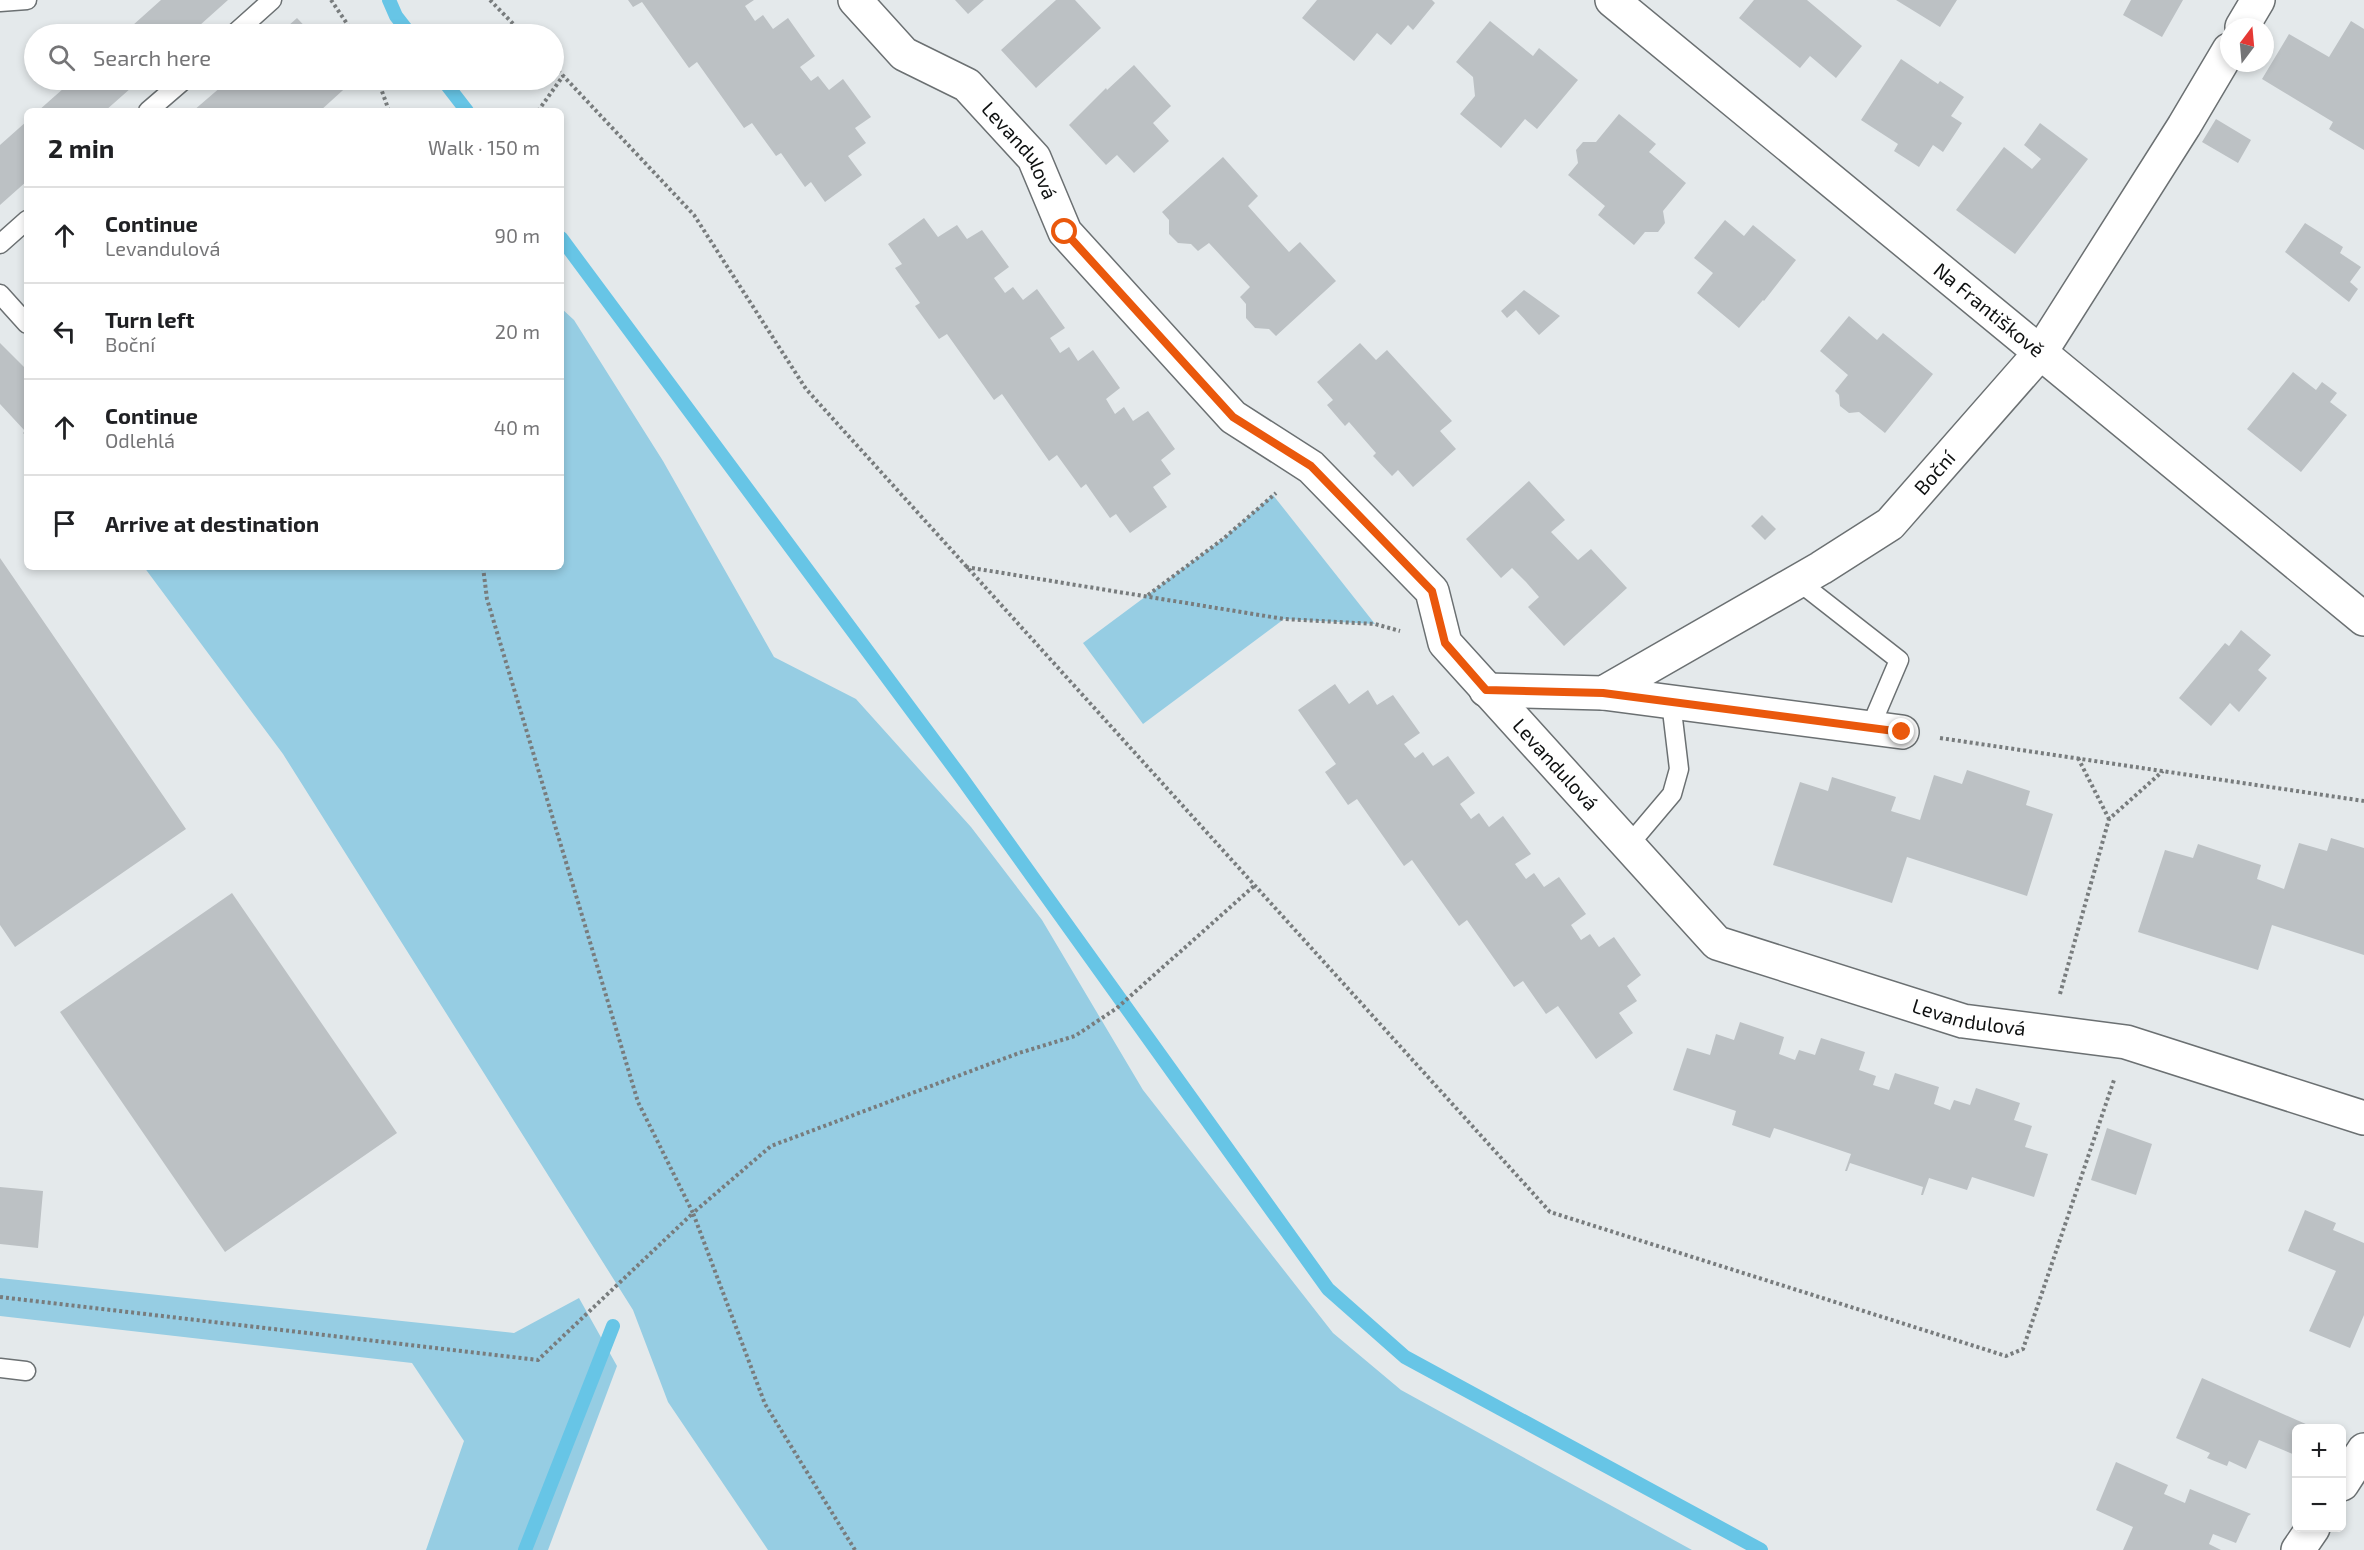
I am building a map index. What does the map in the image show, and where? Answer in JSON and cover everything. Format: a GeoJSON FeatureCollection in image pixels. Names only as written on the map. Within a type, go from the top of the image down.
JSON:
{"type":"FeatureCollection","features":[{"type":"Feature","properties":{"kind":"street","name":"Levandulová"},"geometry":{"type":"LineString","coordinates":[[855,0],[904,54],[967,85],[1034,158],[1065,232],[1233,417],[1311,466],[1432,591],[1445,643],[1717,942],[1963,1021],[2126,1042],[2364,1118]]}},
{"type":"Feature","properties":{"kind":"street","name":"Na Františkově"},"geometry":{"type":"LineString","coordinates":[[1612,0],[2364,620]]}},
{"type":"Feature","properties":{"kind":"street"},"geometry":{"type":"LineString","coordinates":[[2247,18],[2258,0]]}},
{"type":"Feature","properties":{"kind":"street","name":"Boční"},"geometry":{"type":"LineString","coordinates":[[1603,693],[1798,581],[1890,524],[2040,353],[2220,65]]}},
{"type":"Feature","properties":{"kind":"street"},"geometry":{"type":"LineString","coordinates":[[1486,690],[1603,693],[1902,732]]}},
{"type":"Feature","properties":{"kind":"street"},"geometry":{"type":"LineString","coordinates":[[2346,1479],[2364,1450]]}},
{"type":"Feature","properties":{"kind":"street"},"geometry":{"type":"LineString","coordinates":[[2298,1550],[2310,1532]]}},
{"type":"Feature","properties":{"kind":"lane"},"geometry":{"type":"LineString","coordinates":[[0,2],[27,0]]}},
{"type":"Feature","properties":{"kind":"lane"},"geometry":{"type":"LineString","coordinates":[[245,24],[272,0]]}},
{"type":"Feature","properties":{"kind":"lane"},"geometry":{"type":"LineString","coordinates":[[151,108],[172,90]]}},
{"type":"Feature","properties":{"kind":"lane"},"geometry":{"type":"LineString","coordinates":[[0,244],[24,223]]}},
{"type":"Feature","properties":{"kind":"lane"},"geometry":{"type":"LineString","coordinates":[[0,294],[24,321]]}},
{"type":"Feature","properties":{"kind":"lane"},"geometry":{"type":"LineString","coordinates":[[1798,581],[1899,660],[1870,728]]}},
{"type":"Feature","properties":{"kind":"lane"},"geometry":{"type":"LineString","coordinates":[[1628,846],[1672,794],[1679,769],[1671,702]]}},
{"type":"Feature","properties":{"kind":"lane"},"geometry":{"type":"LineString","coordinates":[[0,1368],[26,1371]]}},
{"type":"Feature","properties":{"kind":"path"},"geometry":{"type":"LineString","coordinates":[[331,0],[347,24]]}},
{"type":"Feature","properties":{"kind":"path"},"geometry":{"type":"LineString","coordinates":[[490,0],[513,24]]}},
{"type":"Feature","properties":{"kind":"path"},"geometry":{"type":"LineString","coordinates":[[564,77],[694,215],[806,388],[965,567],[1551,1212],[2006,1356],[2023,1349],[2126,1042]]}},
{"type":"Feature","properties":{"kind":"path"},"geometry":{"type":"LineString","coordinates":[[382,90],[388,108]]}},
{"type":"Feature","properties":{"kind":"path"},"geometry":{"type":"LineString","coordinates":[[540,108],[553,90]]}},
{"type":"Feature","properties":{"kind":"path"},"geometry":{"type":"LineString","coordinates":[[1148,596],[1223,539],[1273,495],[1311,466]]}},
{"type":"Feature","properties":{"kind":"path"},"geometry":{"type":"LineString","coordinates":[[965,567],[1284,619],[1375,624],[1445,643]]}},
{"type":"Feature","properties":{"kind":"path"},"geometry":{"type":"LineString","coordinates":[[484,570],[491,610],[638,1102],[693,1213],[765,1404],[855,1550]]}},
{"type":"Feature","properties":{"kind":"path"},"geometry":{"type":"LineString","coordinates":[[1902,732],[2364,801]]}},
{"type":"Feature","properties":{"kind":"path"},"geometry":{"type":"LineString","coordinates":[[2078,758],[2109,819]]}},
{"type":"Feature","properties":{"kind":"path"},"geometry":{"type":"LineString","coordinates":[[2050,1032],[2109,819],[2164,771]]}},
{"type":"Feature","properties":{"kind":"path"},"geometry":{"type":"LineString","coordinates":[[0,1297],[538,1360],[693,1213],[771,1146],[1019,1053],[1075,1035],[1117,1008],[1254,886]]}},
{"type":"Feature","properties":{"kind":"shaded area"},"geometry":{"type":"Polygon","coordinates":[[[564,311],[574,320],[663,461],[774,657],[856,699],[971,827],[1042,920],[1143,1090],[1333,1333],[1401,1390],[1692,1550],[768,1550],[668,1402],[633,1310],[283,754],[146,570],[564,570],[564,311]]]}},
{"type":"Feature","properties":{"kind":"shaded area"},"geometry":{"type":"Polygon","coordinates":[[[1273,495],[1375,624],[1284,619],[1143,724],[1083,643],[1223,539],[1273,495]]]}},
{"type":"Feature","properties":{"kind":"shaded area"},"geometry":{"type":"Polygon","coordinates":[[[0,1278],[514,1333],[579,1298],[617,1366],[548,1550],[426,1550],[464,1441],[412,1363],[0,1316],[0,1278]]]}},
{"type":"Feature","properties":{"kind":"building"},"geometry":{"type":"Polygon","coordinates":[[[161,0],[228,0],[201,24],[134,24],[161,0]]]}},
{"type":"Feature","properties":{"kind":"building"},"geometry":{"type":"Polygon","coordinates":[[[628,0],[754,0],[745,6],[755,21],[763,15],[773,29],[788,18],[815,56],[800,67],[811,81],[818,76],[829,90],[843,79],[871,117],[855,128],[866,143],[848,156],[862,175],[825,202],[811,182],[805,187],[781,153],[776,156],[752,123],[744,128],[697,62],[689,68],[642,2],[633,7],[628,0]]]}},
{"type":"Feature","properties":{"kind":"building"},"geometry":{"type":"Polygon","coordinates":[[[955,0],[984,0],[968,14],[955,0]]]}},
{"type":"Feature","properties":{"kind":"building"},"geometry":{"type":"Polygon","coordinates":[[[1056,0],[1075,0],[1101,28],[1036,88],[1001,50],[1056,0]]]}},
{"type":"Feature","properties":{"kind":"building"},"geometry":{"type":"Polygon","coordinates":[[[1317,0],[1432,0],[1435,3],[1413,30],[1408,25],[1391,45],[1377,33],[1354,61],[1302,18],[1317,0]]]}},
{"type":"Feature","properties":{"kind":"building"},"geometry":{"type":"Polygon","coordinates":[[[1754,0],[1807,0],[1862,46],[1836,78],[1810,56],[1800,68],[1739,18],[1754,0]]]}},
{"type":"Feature","properties":{"kind":"building"},"geometry":{"type":"Polygon","coordinates":[[[1896,0],[1957,0],[1940,27],[1896,0]]]}},
{"type":"Feature","properties":{"kind":"building"},"geometry":{"type":"Polygon","coordinates":[[[2131,0],[2183,0],[2162,37],[2123,15],[2131,0]]]}},
{"type":"Feature","properties":{"kind":"building"},"geometry":{"type":"Polygon","coordinates":[[[297,18],[303,24],[290,24],[297,18]]]}},
{"type":"Feature","properties":{"kind":"building"},"geometry":{"type":"Polygon","coordinates":[[[1490,21],[1533,56],[1539,48],[1578,80],[1537,129],[1525,119],[1501,148],[1460,114],[1475,96],[1473,77],[1456,62],[1490,21]]]}},
{"type":"Feature","properties":{"kind":"building"},"geometry":{"type":"Polygon","coordinates":[[[2351,21],[2364,29],[2364,150],[2329,129],[2333,122],[2262,79],[2266,72],[2274,72],[2274,59],[2289,34],[2329,57],[2351,21]]]}},
{"type":"Feature","properties":{"kind":"building"},"geometry":{"type":"Polygon","coordinates":[[[1901,59],[1938,84],[1940,81],[1964,97],[1951,116],[1962,123],[1943,152],[1933,145],[1919,167],[1894,151],[1898,144],[1861,120],[1901,59]]]}},
{"type":"Feature","properties":{"kind":"building"},"geometry":{"type":"Polygon","coordinates":[[[1134,65],[1171,106],[1153,123],[1169,141],[1134,173],[1117,155],[1106,165],[1069,125],[1106,88],[1107,90],[1134,65]]]}},
{"type":"Feature","properties":{"kind":"building"},"geometry":{"type":"Polygon","coordinates":[[[62,90],[129,90],[108,108],[41,108],[62,90]]]}},
{"type":"Feature","properties":{"kind":"building"},"geometry":{"type":"Polygon","coordinates":[[[217,90],[343,90],[323,108],[196,108],[217,90]]]}},
{"type":"Feature","properties":{"kind":"building"},"geometry":{"type":"Polygon","coordinates":[[[1619,114],[1656,144],[1649,152],[1686,183],[1663,211],[1665,223],[1658,232],[1645,232],[1634,245],[1598,215],[1605,206],[1568,175],[1578,163],[1576,150],[1583,142],[1596,142],[1619,114]]]}},
{"type":"Feature","properties":{"kind":"building"},"geometry":{"type":"Polygon","coordinates":[[[2216,119],[2251,140],[2238,163],[2202,142],[2216,119]]]}},
{"type":"Feature","properties":{"kind":"building"},"geometry":{"type":"Polygon","coordinates":[[[2040,123],[2088,159],[2015,254],[1956,210],[2004,147],[2032,169],[2041,159],[2024,145],[2040,123]]]}},
{"type":"Feature","properties":{"kind":"building"},"geometry":{"type":"Polygon","coordinates":[[[24,124],[24,184],[0,205],[0,145],[24,124]]]}},
{"type":"Feature","properties":{"kind":"building"},"geometry":{"type":"Polygon","coordinates":[[[1223,157],[1258,196],[1248,206],[1289,252],[1300,242],[1336,281],[1276,336],[1269,329],[1255,328],[1246,318],[1246,304],[1240,297],[1250,287],[1209,243],[1198,251],[1191,244],[1178,243],[1169,234],[1169,220],[1162,212],[1223,157]]]}},
{"type":"Feature","properties":{"kind":"building"},"geometry":{"type":"Polygon","coordinates":[[[924,218],[938,237],[957,225],[967,239],[982,230],[1009,267],[994,278],[1005,293],[1013,287],[1023,300],[1037,289],[1065,328],[1050,338],[1060,353],[1069,347],[1078,361],[1093,350],[1120,388],[1106,399],[1115,414],[1124,407],[1133,421],[1148,411],[1175,449],[1161,460],[1171,474],[1153,487],[1167,507],[1130,533],[1116,514],[1110,518],[1086,484],[1081,488],[1057,455],[1049,461],[1002,394],[994,400],[947,334],[939,339],[915,306],[920,303],[895,268],[902,264],[888,244],[924,218]]]}},
{"type":"Feature","properties":{"kind":"building"},"geometry":{"type":"Polygon","coordinates":[[[1725,220],[1744,236],[1753,225],[1796,260],[1764,301],[1739,328],[1697,293],[1713,273],[1694,258],[1725,220]]]}},
{"type":"Feature","properties":{"kind":"building"},"geometry":{"type":"Polygon","coordinates":[[[2305,223],[2343,247],[2340,253],[2361,267],[2350,282],[2358,289],[2349,302],[2285,252],[2305,223]]]}},
{"type":"Feature","properties":{"kind":"building"},"geometry":{"type":"Polygon","coordinates":[[[1524,290],[1560,316],[1539,335],[1516,310],[1507,318],[1501,311],[1524,290]]]}},
{"type":"Feature","properties":{"kind":"building"},"geometry":{"type":"Polygon","coordinates":[[[1849,316],[1877,340],[1883,333],[1933,374],[1885,433],[1859,412],[1849,413],[1840,406],[1839,395],[1835,391],[1848,375],[1820,351],[1849,316]]]}},
{"type":"Feature","properties":{"kind":"building"},"geometry":{"type":"Polygon","coordinates":[[[0,343],[24,367],[24,430],[0,404],[0,343]]]}},
{"type":"Feature","properties":{"kind":"building"},"geometry":{"type":"Polygon","coordinates":[[[1360,343],[1376,360],[1387,350],[1452,421],[1440,431],[1456,449],[1413,487],[1398,470],[1392,476],[1373,456],[1376,453],[1349,422],[1345,426],[1327,405],[1333,400],[1317,382],[1360,343]]]}},
{"type":"Feature","properties":{"kind":"building"},"geometry":{"type":"Polygon","coordinates":[[[2293,372],[2316,390],[2322,382],[2337,393],[2330,402],[2347,415],[2301,472],[2247,429],[2293,372]]]}},
{"type":"Feature","properties":{"kind":"building"},"geometry":{"type":"Polygon","coordinates":[[[1529,481],[1565,520],[1551,532],[1578,560],[1591,549],[1627,588],[1564,646],[1528,607],[1539,597],[1526,582],[1512,568],[1501,578],[1466,539],[1529,481]]]}},
{"type":"Feature","properties":{"kind":"building"},"geometry":{"type":"Polygon","coordinates":[[[1762,515],[1776,529],[1765,540],[1751,526],[1762,515]]]}},
{"type":"Feature","properties":{"kind":"building"},"geometry":{"type":"Polygon","coordinates":[[[0,558],[186,829],[15,947],[0,925],[0,558]]]}},
{"type":"Feature","properties":{"kind":"building"},"geometry":{"type":"Polygon","coordinates":[[[2241,630],[2271,655],[2258,670],[2267,678],[2239,712],[2230,703],[2211,726],[2179,698],[2225,643],[2229,646],[2241,630]]]}},
{"type":"Feature","properties":{"kind":"building"},"geometry":{"type":"Polygon","coordinates":[[[1335,684],[1349,704],[1368,690],[1377,705],[1393,695],[1420,733],[1404,744],[1415,758],[1423,752],[1433,766],[1448,756],[1475,793],[1460,804],[1471,819],[1479,813],[1489,827],[1503,816],[1531,854],[1515,864],[1526,879],[1534,873],[1544,887],[1559,877],[1586,914],[1571,925],[1581,940],[1590,934],[1599,947],[1614,937],[1641,975],[1627,986],[1637,1001],[1619,1013],[1633,1033],[1596,1059],[1558,1006],[1546,1014],[1523,981],[1514,987],[1467,920],[1459,926],[1412,860],[1404,866],[1357,799],[1348,805],[1325,772],[1336,764],[1298,710],[1335,684]]]}},
{"type":"Feature","properties":{"kind":"building"},"geometry":{"type":"Polygon","coordinates":[[[1967,770],[2030,791],[2026,805],[2053,814],[2027,896],[1907,857],[1892,903],[1773,865],[1800,782],[1828,791],[1832,777],[1896,797],[1891,811],[1920,820],[1934,775],[1962,784],[1967,770]]]}},
{"type":"Feature","properties":{"kind":"building"},"geometry":{"type":"Polygon","coordinates":[[[2331,838],[2364,848],[2364,955],[2272,925],[2258,970],[2138,932],[2165,850],[2193,858],[2198,844],[2261,865],[2257,879],[2284,889],[2299,843],[2327,851],[2331,838]]]}},
{"type":"Feature","properties":{"kind":"building"},"geometry":{"type":"Polygon","coordinates":[[[232,893],[397,1133],[225,1252],[60,1012],[232,893]]]}},
{"type":"Feature","properties":{"kind":"building"},"geometry":{"type":"Polygon","coordinates":[[[1740,1022],[1784,1037],[1779,1054],[1795,1060],[1799,1050],[1815,1055],[1821,1038],[1865,1052],[1859,1070],[1876,1076],[1873,1085],[1889,1090],[1895,1073],[1939,1087],[1934,1104],[1950,1110],[1954,1100],[1970,1105],[1976,1088],[2020,1103],[2014,1120],[2032,1126],[2025,1147],[2048,1154],[2034,1197],[1972,1177],[1967,1190],[1929,1178],[1923,1195],[1921,1195],[1923,1187],[1850,1163],[1845,1171],[1851,1154],[1774,1128],[1770,1138],[1732,1125],[1736,1111],[1673,1090],[1687,1048],[1710,1055],[1716,1034],[1734,1040],[1740,1022]]]}},
{"type":"Feature","properties":{"kind":"building"},"geometry":{"type":"Polygon","coordinates":[[[2107,1128],[2152,1144],[2136,1195],[2091,1180],[2107,1128]]]}},
{"type":"Feature","properties":{"kind":"building"},"geometry":{"type":"Polygon","coordinates":[[[0,1187],[43,1191],[38,1248],[0,1244],[0,1187]]]}},
{"type":"Feature","properties":{"kind":"building"},"geometry":{"type":"Polygon","coordinates":[[[2305,1210],[2336,1223],[2333,1230],[2364,1243],[2364,1315],[2350,1348],[2309,1331],[2336,1271],[2288,1251],[2305,1210]]]}},
{"type":"Feature","properties":{"kind":"building"},"geometry":{"type":"Polygon","coordinates":[[[2202,1378],[2306,1424],[2292,1424],[2292,1454],[2259,1440],[2246,1469],[2229,1461],[2227,1466],[2207,1458],[2210,1453],[2176,1438],[2202,1378]]]}},
{"type":"Feature","properties":{"kind":"building"},"geometry":{"type":"Polygon","coordinates":[[[2116,1462],[2168,1485],[2164,1494],[2185,1503],[2190,1489],[2251,1514],[2236,1543],[2213,1534],[2209,1544],[2221,1550],[2123,1550],[2133,1527],[2096,1510],[2116,1462]]]}},
{"type":"Feature","properties":{"kind":"waterway"},"geometry":{"type":"LineString","coordinates":[[389,0],[402,24]]}},
{"type":"Feature","properties":{"kind":"waterway"},"geometry":{"type":"LineString","coordinates":[[451,90],[465,108]]}},
{"type":"Feature","properties":{"kind":"waterway"},"geometry":{"type":"LineString","coordinates":[[564,242],[961,777],[1328,1289],[1405,1357],[1761,1550]]}},
{"type":"Feature","properties":{"kind":"waterway"},"geometry":{"type":"LineString","coordinates":[[525,1550],[613,1326]]}},
{"type":"Feature","properties":{"kind":"route"},"geometry":{"type":"LineString","coordinates":[[1065,232],[1233,417],[1311,466],[1432,591],[1445,643],[1486,690],[1603,693],[1902,732]]}}]}
